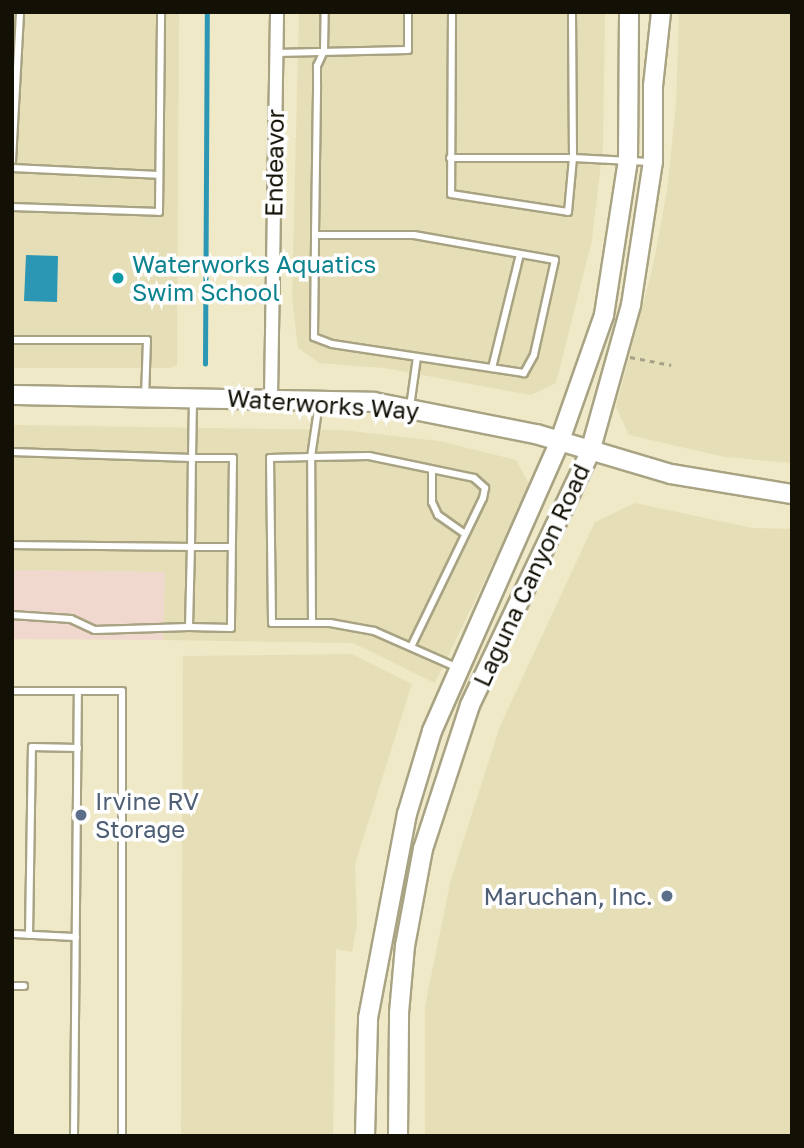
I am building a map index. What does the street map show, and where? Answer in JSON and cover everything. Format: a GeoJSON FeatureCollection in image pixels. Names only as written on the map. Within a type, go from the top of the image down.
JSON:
{"type":"FeatureCollection","features":[{"type":"Feature","properties":{"kind":"main road","name":"Laguna Canyon Road"},"geometry":{"type":"LineString","coordinates":[[365,1136],[368,1018],[379,940],[407,814],[432,731],[559,443],[604,315],[628,159],[629,12]]}},
{"type":"Feature","properties":{"kind":"main road","name":"Laguna Canyon Road"},"geometry":{"type":"LineString","coordinates":[[398,1136],[400,1000],[423,849],[470,705],[590,452],[631,305],[653,162],[653,86],[661,12]]}},
{"type":"Feature","properties":{"kind":"main road","name":"Waterworks Way"},"geometry":{"type":"LineString","coordinates":[[12,395],[271,397],[410,408],[559,443],[671,474],[792,495]]}},
{"type":"Feature","properties":{"kind":"street","name":"Endeavor"},"geometry":{"type":"LineString","coordinates":[[271,397],[277,12]]}},
{"type":"Feature","properties":{"kind":"lane"},"geometry":{"type":"LineString","coordinates":[[12,161],[20,12]]}},
{"type":"Feature","properties":{"kind":"lane"},"geometry":{"type":"LineString","coordinates":[[12,207],[159,212],[161,12]]}},
{"type":"Feature","properties":{"kind":"lane"},"geometry":{"type":"LineString","coordinates":[[315,235],[414,235],[555,260],[534,355],[524,373],[332,344],[314,337],[315,235],[317,65],[324,51],[325,12]]}},
{"type":"Feature","properties":{"kind":"lane"},"geometry":{"type":"LineString","coordinates":[[276,53],[408,50],[408,12]]}},
{"type":"Feature","properties":{"kind":"lane"},"geometry":{"type":"LineString","coordinates":[[452,12],[451,194],[568,212],[573,158],[572,12]]}},
{"type":"Feature","properties":{"kind":"lane"},"geometry":{"type":"LineString","coordinates":[[450,158],[628,159],[653,162]]}},
{"type":"Feature","properties":{"kind":"lane"},"geometry":{"type":"LineString","coordinates":[[12,168],[158,175]]}},
{"type":"Feature","properties":{"kind":"lane"},"geometry":{"type":"LineString","coordinates":[[492,368],[520,254]]}},
{"type":"Feature","properties":{"kind":"lane"},"geometry":{"type":"LineString","coordinates":[[12,341],[147,340],[145,396]]}},
{"type":"Feature","properties":{"kind":"lane"},"geometry":{"type":"LineString","coordinates":[[410,408],[417,357]]}},
{"type":"Feature","properties":{"kind":"lane"},"geometry":{"type":"LineString","coordinates":[[189,627],[194,397]]}},
{"type":"Feature","properties":{"kind":"lane"},"geometry":{"type":"LineString","coordinates":[[312,623],[311,457],[319,399]]}},
{"type":"Feature","properties":{"kind":"lane"},"geometry":{"type":"LineString","coordinates":[[12,453],[233,458],[231,628],[94,630],[71,619],[12,615]]}},
{"type":"Feature","properties":{"kind":"lane"},"geometry":{"type":"LineString","coordinates":[[411,647],[464,533],[483,499],[483,484],[474,478],[369,456],[270,458],[272,623],[312,623],[374,631],[460,669]]}},
{"type":"Feature","properties":{"kind":"lane"},"geometry":{"type":"LineString","coordinates":[[432,470],[432,502],[438,515],[464,533]]}},
{"type":"Feature","properties":{"kind":"lane"},"geometry":{"type":"LineString","coordinates":[[12,545],[231,547]]}},
{"type":"Feature","properties":{"kind":"lane"},"geometry":{"type":"LineString","coordinates":[[12,691],[122,691],[122,1136]]}},
{"type":"Feature","properties":{"kind":"lane"},"geometry":{"type":"LineString","coordinates":[[74,1136],[78,691]]}},
{"type":"Feature","properties":{"kind":"lane"},"geometry":{"type":"LineString","coordinates":[[29,935],[32,747],[78,748]]}},
{"type":"Feature","properties":{"kind":"lane"},"geometry":{"type":"LineString","coordinates":[[12,934],[76,937]]}},
{"type":"Feature","properties":{"kind":"lane"},"geometry":{"type":"LineString","coordinates":[[12,986],[24,986]]}},
{"type":"Feature","properties":{"kind":"path"},"geometry":{"type":"LineString","coordinates":[[617,354],[671,365]]}},
{"type":"Feature","properties":{"kind":"shaded area"},"geometry":{"type":"Polygon","coordinates":[[[12,12],[179,12],[177,365],[171,368],[12,368],[12,12]]]}},
{"type":"Feature","properties":{"kind":"shaded area"},"geometry":{"type":"Polygon","coordinates":[[[299,12],[605,12],[603,146],[592,240],[556,383],[531,395],[384,368],[319,363],[298,348],[292,297],[299,12]]]}},
{"type":"Feature","properties":{"kind":"shaded area"},"geometry":{"type":"Polygon","coordinates":[[[679,12],[792,12],[792,463],[725,457],[629,435],[616,407],[653,266],[667,191],[676,104],[679,12]]]}},
{"type":"Feature","properties":{"kind":"shaded area"},"geometry":{"type":"Polygon","coordinates":[[[12,425],[341,430],[439,441],[516,460],[530,486],[435,683],[353,643],[163,640],[164,572],[12,570],[12,425]]]}},
{"type":"Feature","properties":{"kind":"shaded area"},"geometry":{"type":"Polygon","coordinates":[[[635,503],[752,528],[792,529],[792,1136],[425,1136],[425,1006],[451,879],[500,726],[595,522],[635,503]]]}},
{"type":"Feature","properties":{"kind":"shaded area"},"geometry":{"type":"Polygon","coordinates":[[[12,570],[165,572],[163,640],[12,639],[12,570]]]}},
{"type":"Feature","properties":{"kind":"shaded area"},"geometry":{"type":"Polygon","coordinates":[[[352,654],[412,684],[355,864],[357,924],[352,952],[336,949],[333,1136],[181,1136],[183,656],[352,654]]]}},
{"type":"Feature","properties":{"kind":"water"},"geometry":{"type":"Polygon","coordinates":[[[26,255],[58,256],[57,302],[24,301],[26,255]]]}},
{"type":"Feature","properties":{"kind":"waterway"},"geometry":{"type":"LineString","coordinates":[[205,364],[207,12]]}},
{"type":"Feature","properties":{"kind":"place","name":"Waterworks Aquatics Swim School"},"geometry":{"type":"Point","coordinates":[118,278]}},
{"type":"Feature","properties":{"kind":"place","name":"Irvine RV Storage"},"geometry":{"type":"Point","coordinates":[81,815]}},
{"type":"Feature","properties":{"kind":"place","name":"Maruchan, Inc."},"geometry":{"type":"Point","coordinates":[667,896]}}]}
